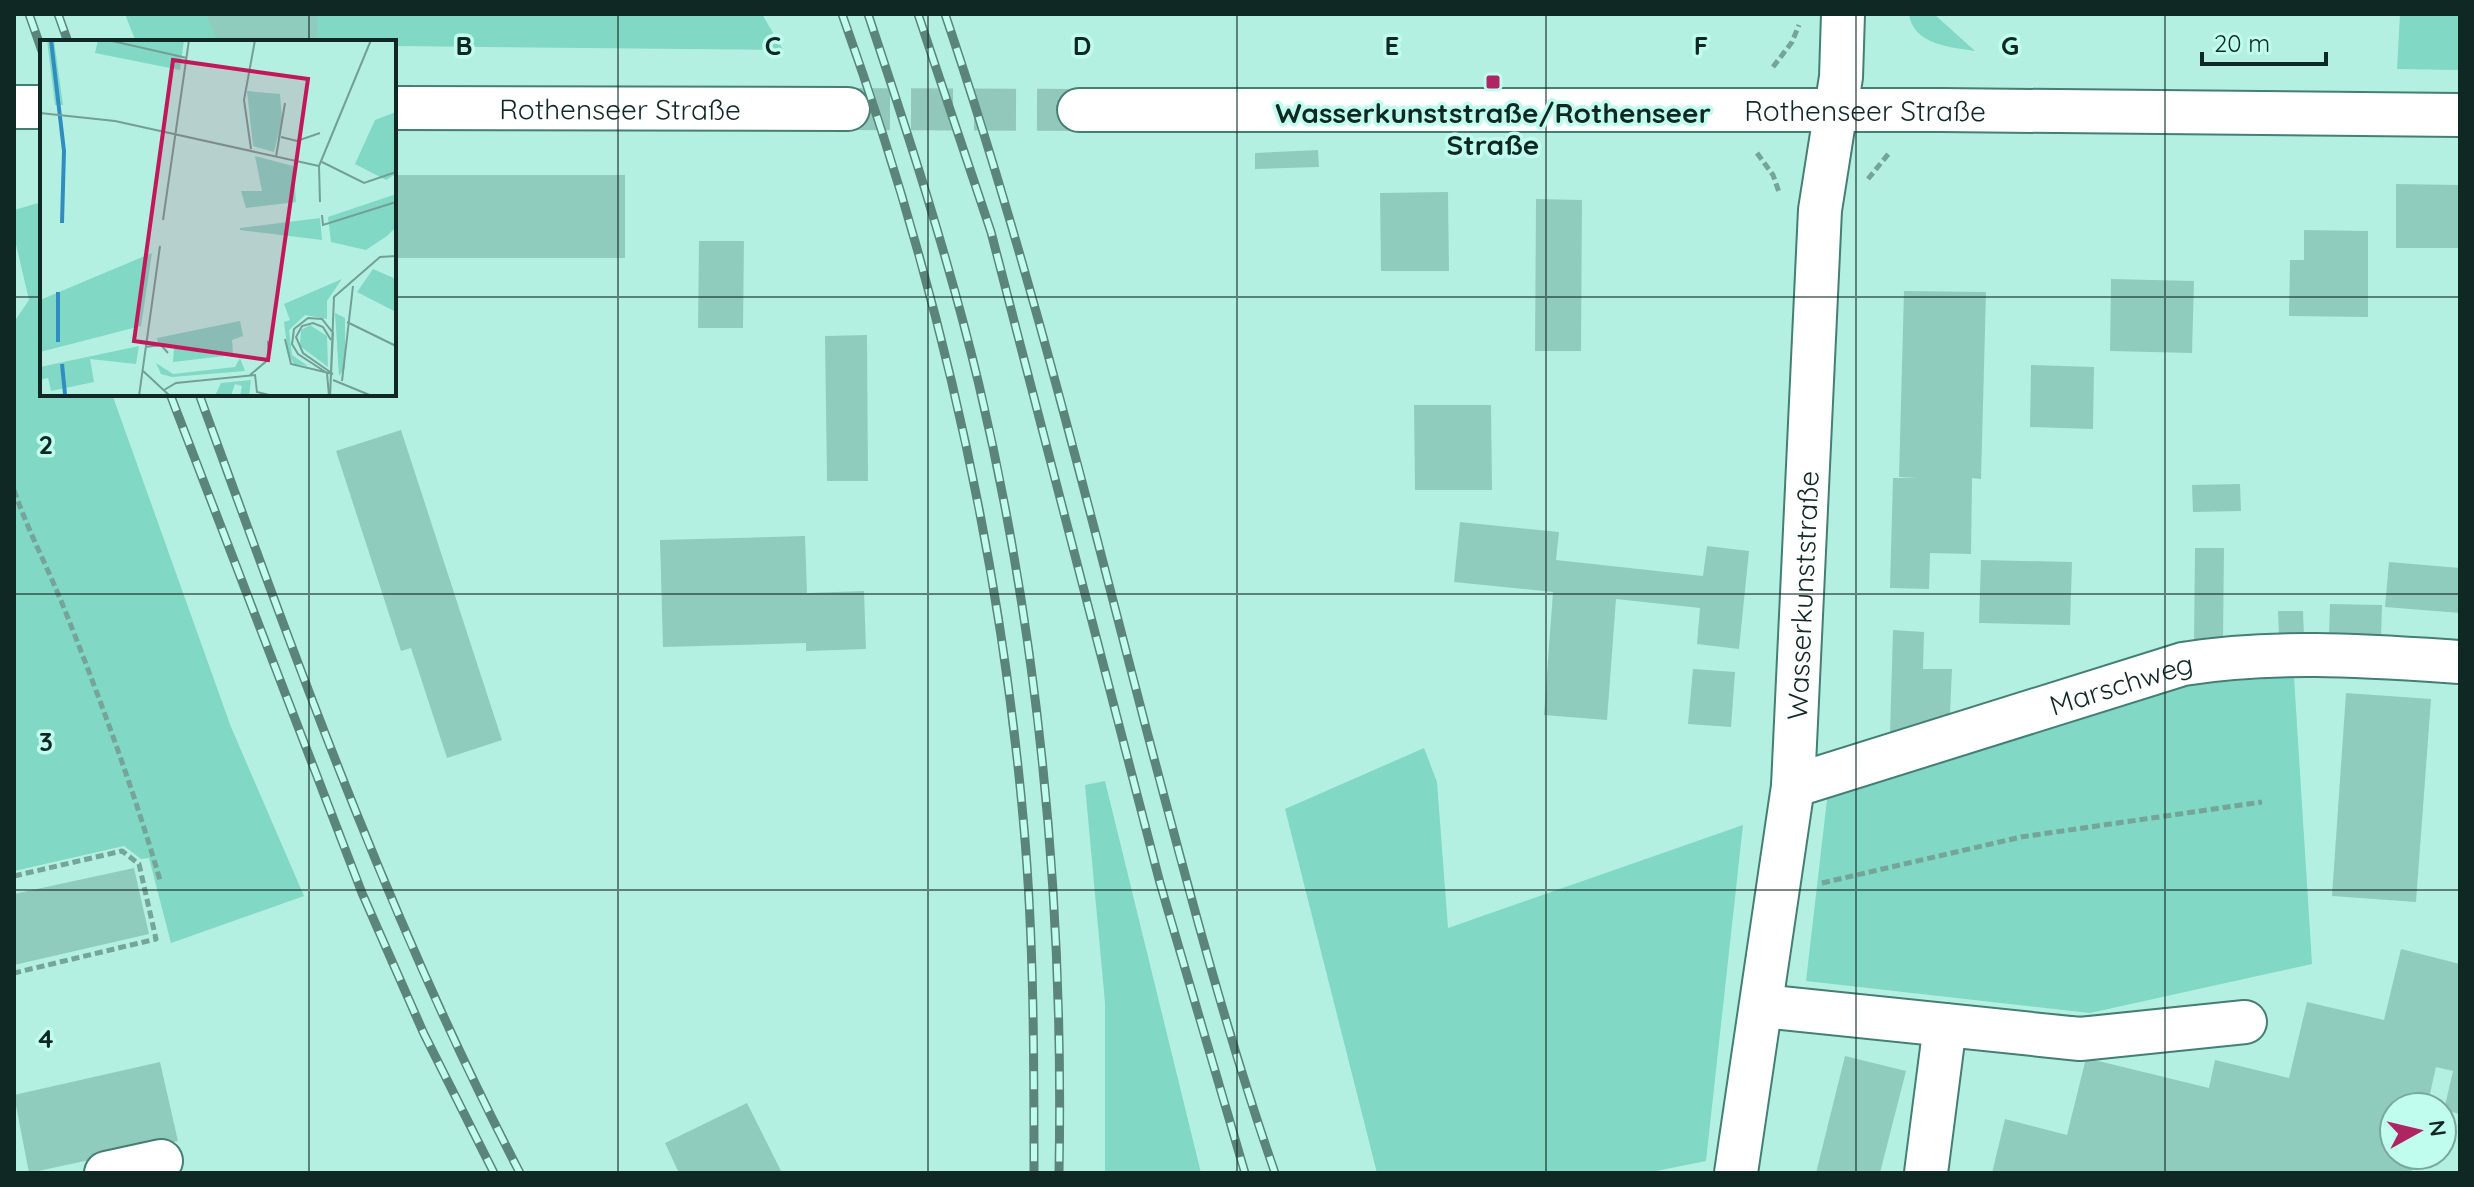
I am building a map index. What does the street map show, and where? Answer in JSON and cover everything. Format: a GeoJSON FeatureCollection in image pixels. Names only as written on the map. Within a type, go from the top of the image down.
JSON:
{"type":"FeatureCollection","features":[{"type":"Feature","properties":{"kind":"street","name":"Wasserkunststraße"},"geometry":{"type":"LineString","coordinates":[[1736,1173],[1793,786],[1820,210],[1837,110],[1843,14]]}},
{"type":"Feature","properties":{"kind":"street"},"geometry":{"type":"LineString","coordinates":[[14,107],[40,107]]}},
{"type":"Feature","properties":{"kind":"street","name":"Rothenseer Straße"},"geometry":{"type":"LineString","coordinates":[[396,108],[848,109]]}},
{"type":"Feature","properties":{"kind":"street","name":"Rothenseer Straße"},"geometry":{"type":"LineString","coordinates":[[1079,110],[1837,110],[2460,115]]}},
{"type":"Feature","properties":{"kind":"street","name":"Marschweg"},"geometry":{"type":"LineString","coordinates":[[1793,786],[2183,664],[2227,658],[2310,655],[2460,662]]}},
{"type":"Feature","properties":{"kind":"street"},"geometry":{"type":"LineString","coordinates":[[1762,1006],[2080,1039],[2245,1022]]}},
{"type":"Feature","properties":{"kind":"street"},"geometry":{"type":"LineString","coordinates":[[1926,1173],[1945,1025]]}},
{"type":"Feature","properties":{"kind":"street"},"geometry":{"type":"LineString","coordinates":[[106,1173],[161,1161]]}},
{"type":"Feature","properties":{"kind":"path","name":"Rothenseer Straße"},"geometry":{"type":"LineString","coordinates":[[1762,75],[1792,42],[1804,14]]}},
{"type":"Feature","properties":{"kind":"path","name":"Rothenseer Straße"},"geometry":{"type":"LineString","coordinates":[[1749,142],[1773,175],[1780,197]]}},
{"type":"Feature","properties":{"kind":"path"},"geometry":{"type":"LineString","coordinates":[[14,490],[27,529],[94,683],[136,797],[160,880]]}},
{"type":"Feature","properties":{"kind":"path"},"geometry":{"type":"LineString","coordinates":[[1814,885],[2021,837],[2262,802]]}},
{"type":"Feature","properties":{"kind":"path"},"geometry":{"type":"LineString","coordinates":[[14,876],[122,851],[139,864],[156,939],[35,964],[14,973]]}},
{"type":"Feature","properties":{"kind":"green space"},"geometry":{"type":"Polygon","coordinates":[[[125,14],[762,14],[783,50],[396,46],[396,40],[135,40],[125,14]]]}},
{"type":"Feature","properties":{"kind":"green space"},"geometry":{"type":"Polygon","coordinates":[[[1909,14],[1934,14],[1975,51],[1945,46],[1925,38],[1912,24],[1909,14]]]}},
{"type":"Feature","properties":{"kind":"green space"},"geometry":{"type":"Polygon","coordinates":[[[2400,14],[2460,14],[2460,70],[2397,69],[2400,14]]]}},
{"type":"Feature","properties":{"kind":"green space"},"geometry":{"type":"Polygon","coordinates":[[[40,203],[40,396],[113,396],[231,727],[304,896],[171,943],[149,858],[141,859],[124,846],[14,871],[14,322],[29,300],[14,236],[14,210],[40,203]]]}},
{"type":"Feature","properties":{"kind":"green space"},"geometry":{"type":"Polygon","coordinates":[[[2294,677],[2312,964],[2090,1013],[1806,981],[1828,791],[2158,686],[2294,677]]]}},
{"type":"Feature","properties":{"kind":"green space"},"geometry":{"type":"Polygon","coordinates":[[[1424,748],[1437,782],[1448,928],[1743,825],[1706,1161],[1646,1173],[1377,1173],[1285,809],[1424,748]]]}},
{"type":"Feature","properties":{"kind":"green space"},"geometry":{"type":"Polygon","coordinates":[[[1105,781],[1201,1173],[1105,1173],[1105,1003],[1085,785],[1105,781]]]}},
{"type":"Feature","properties":{"kind":"building"},"geometry":{"type":"Polygon","coordinates":[[[206,14],[317,14],[318,40],[217,40],[206,14]]]}},
{"type":"Feature","properties":{"kind":"building"},"geometry":{"type":"Polygon","coordinates":[[[1318,150],[1319,167],[1255,169],[1255,153],[1318,150]]]}},
{"type":"Feature","properties":{"kind":"building"},"geometry":{"type":"Polygon","coordinates":[[[396,175],[625,175],[625,258],[396,258],[396,175]]]}},
{"type":"Feature","properties":{"kind":"building"},"geometry":{"type":"Polygon","coordinates":[[[2396,184],[2460,185],[2459,248],[2396,248],[2396,184]]]}},
{"type":"Feature","properties":{"kind":"building"},"geometry":{"type":"Polygon","coordinates":[[[1448,192],[1449,271],[1381,271],[1380,193],[1448,192]]]}},
{"type":"Feature","properties":{"kind":"building"},"geometry":{"type":"Polygon","coordinates":[[[1536,199],[1582,200],[1581,351],[1535,351],[1536,199]]]}},
{"type":"Feature","properties":{"kind":"building"},"geometry":{"type":"Polygon","coordinates":[[[2304,230],[2368,231],[2368,317],[2289,316],[2290,260],[2304,260],[2304,230]]]}},
{"type":"Feature","properties":{"kind":"building"},"geometry":{"type":"Polygon","coordinates":[[[699,241],[744,241],[743,328],[698,328],[699,241]]]}},
{"type":"Feature","properties":{"kind":"building"},"geometry":{"type":"Polygon","coordinates":[[[2111,279],[2194,281],[2192,353],[2110,351],[2111,279]]]}},
{"type":"Feature","properties":{"kind":"building"},"geometry":{"type":"Polygon","coordinates":[[[1904,291],[1986,292],[1981,479],[1972,478],[1971,554],[1930,553],[1929,589],[1890,588],[1893,478],[1918,478],[1899,477],[1904,291]]]}},
{"type":"Feature","properties":{"kind":"building"},"geometry":{"type":"Polygon","coordinates":[[[867,335],[868,481],[827,481],[825,336],[867,335]]]}},
{"type":"Feature","properties":{"kind":"building"},"geometry":{"type":"Polygon","coordinates":[[[2031,365],[2094,367],[2093,429],[2030,427],[2031,365]]]}},
{"type":"Feature","properties":{"kind":"building"},"geometry":{"type":"Polygon","coordinates":[[[1414,405],[1491,405],[1492,490],[1415,490],[1414,405]]]}},
{"type":"Feature","properties":{"kind":"building"},"geometry":{"type":"Polygon","coordinates":[[[401,430],[502,740],[447,758],[411,648],[401,651],[336,451],[401,430]]]}},
{"type":"Feature","properties":{"kind":"building"},"geometry":{"type":"Polygon","coordinates":[[[2240,484],[2241,511],[2193,512],[2192,485],[2240,484]]]}},
{"type":"Feature","properties":{"kind":"building"},"geometry":{"type":"Polygon","coordinates":[[[1460,522],[1559,532],[1556,560],[1703,576],[1707,546],[1749,551],[1739,649],[1697,644],[1700,608],[1616,599],[1607,720],[1544,715],[1553,592],[1454,582],[1460,522]]]}},
{"type":"Feature","properties":{"kind":"building"},"geometry":{"type":"Polygon","coordinates":[[[805,536],[807,593],[864,591],[866,649],[806,651],[806,643],[663,647],[660,540],[805,536]]]}},
{"type":"Feature","properties":{"kind":"building"},"geometry":{"type":"Polygon","coordinates":[[[2195,548],[2224,548],[2223,640],[2194,640],[2195,548]]]}},
{"type":"Feature","properties":{"kind":"building"},"geometry":{"type":"Polygon","coordinates":[[[1981,560],[2072,562],[2070,625],[1979,623],[1981,560]]]}},
{"type":"Feature","properties":{"kind":"building"},"geometry":{"type":"Polygon","coordinates":[[[2389,562],[2460,568],[2460,613],[2385,607],[2389,562]]]}},
{"type":"Feature","properties":{"kind":"building"},"geometry":{"type":"Polygon","coordinates":[[[2330,604],[2382,605],[2381,637],[2329,636],[2330,604]]]}},
{"type":"Feature","properties":{"kind":"building"},"geometry":{"type":"Polygon","coordinates":[[[2278,611],[2303,611],[2304,636],[2279,637],[2278,611]]]}},
{"type":"Feature","properties":{"kind":"building"},"geometry":{"type":"Polygon","coordinates":[[[1893,630],[1924,632],[1923,669],[1952,669],[1950,714],[1890,734],[1893,630]]]}},
{"type":"Feature","properties":{"kind":"building"},"geometry":{"type":"Polygon","coordinates":[[[1693,669],[1735,672],[1731,727],[1688,724],[1693,669]]]}},
{"type":"Feature","properties":{"kind":"building"},"geometry":{"type":"Polygon","coordinates":[[[2346,693],[2431,699],[2416,902],[2332,896],[2346,693]]]}},
{"type":"Feature","properties":{"kind":"building"},"geometry":{"type":"Polygon","coordinates":[[[134,868],[149,934],[14,965],[14,894],[134,868]]]}},
{"type":"Feature","properties":{"kind":"building"},"geometry":{"type":"Polygon","coordinates":[[[2401,949],[2460,964],[2460,1114],[2458,1091],[2448,1091],[2453,1071],[2436,1067],[2431,1091],[2378,1091],[2378,1171],[2411,1173],[1992,1173],[2005,1119],[2067,1135],[2086,1058],[2209,1088],[2215,1060],[2289,1078],[2307,1002],[2384,1020],[2401,949]]]}},
{"type":"Feature","properties":{"kind":"building"},"geometry":{"type":"Polygon","coordinates":[[[1845,1056],[1906,1071],[1880,1173],[1816,1173],[1845,1056]]]}},
{"type":"Feature","properties":{"kind":"building"},"geometry":{"type":"Polygon","coordinates":[[[160,1062],[178,1141],[29,1173],[14,1095],[160,1062]]]}},
{"type":"Feature","properties":{"kind":"building"},"geometry":{"type":"Polygon","coordinates":[[[747,1103],[782,1173],[679,1173],[665,1143],[747,1103]]]}},
{"type":"Feature","properties":{"kind":"tunnel"},"geometry":{"type":"LineString","coordinates":[[848,109],[1079,110]]}},
{"type":"Feature","properties":{"kind":"railway"},"geometry":{"type":"LineString","coordinates":[[29,14],[40,45]]}},
{"type":"Feature","properties":{"kind":"railway"},"geometry":{"type":"LineString","coordinates":[[58,14],[67,40]]}},
{"type":"Feature","properties":{"kind":"railway"},"geometry":{"type":"LineString","coordinates":[[842,14],[876,113],[935,314],[981,518],[999,621],[1013,724],[1030,914],[1034,1173]]}},
{"type":"Feature","properties":{"kind":"railway"},"geometry":{"type":"LineString","coordinates":[[868,14],[955,291],[979,385],[1018,580],[1044,777],[1052,876],[1060,1074],[1059,1173]]}},
{"type":"Feature","properties":{"kind":"railway"},"geometry":{"type":"LineString","coordinates":[[918,14],[991,232],[1160,883],[1245,1173]]}},
{"type":"Feature","properties":{"kind":"railway"},"geometry":{"type":"LineString","coordinates":[[945,14],[1029,285],[1193,905],[1240,1067],[1275,1173]]}},
{"type":"Feature","properties":{"kind":"railway"},"geometry":{"type":"LineString","coordinates":[[171,396],[362,893],[424,1034],[494,1173]]}},
{"type":"Feature","properties":{"kind":"railway"},"geometry":{"type":"LineString","coordinates":[[200,396],[347,789],[428,983],[520,1173]]}},
{"type":"Feature","properties":{"kind":"place","name":"Wasserkunststraße/Rothenseer Straße"},"geometry":{"type":"Point","coordinates":[1493,82]}}]}
